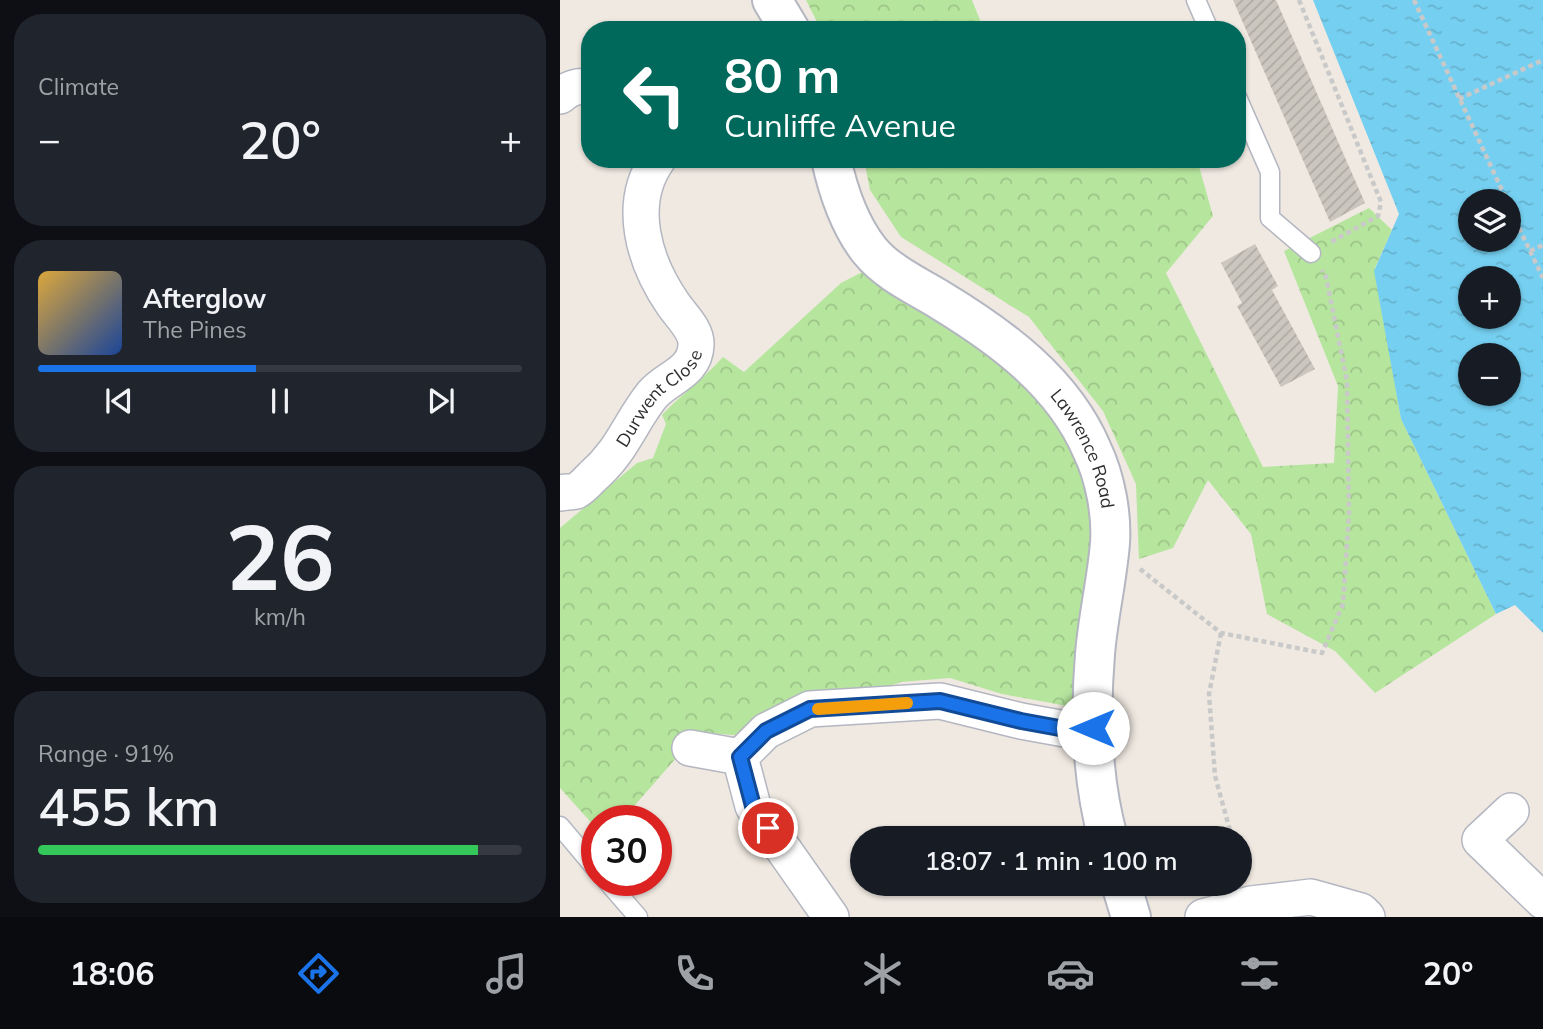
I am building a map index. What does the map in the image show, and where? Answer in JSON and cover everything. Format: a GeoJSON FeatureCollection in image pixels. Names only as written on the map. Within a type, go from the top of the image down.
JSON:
{"type":"FeatureCollection","features":[{"type":"Feature","properties":{"kind":"street"},"geometry":{"type":"LineString","coordinates":[[772,0],[785,21]]}},
{"type":"Feature","properties":{"kind":"street"},"geometry":{"type":"LineString","coordinates":[[560,96],[568,89],[581,87]]}},
{"type":"Feature","properties":{"kind":"street","name":"Durwent Close"},"geometry":{"type":"LineString","coordinates":[[560,493],[576,491],[607,465],[654,393],[692,363],[697,343],[689,324],[673,304],[655,271],[644,241],[640,211],[646,184],[653,168]]}},
{"type":"Feature","properties":{"kind":"street","name":"Lawrence Road"},"geometry":{"type":"LineString","coordinates":[[833,168],[853,224],[871,253],[896,273],[963,314],[1026,359],[1065,403],[1093,450],[1107,497],[1109,546],[1095,655],[1093,728],[1106,826]]}},
{"type":"Feature","properties":{"kind":"street"},"geometry":{"type":"LineString","coordinates":[[740,757],[766,731],[810,709],[940,701],[1058,728],[1093,728]]}},
{"type":"Feature","properties":{"kind":"street"},"geometry":{"type":"LineString","coordinates":[[690,748],[740,757]]}},
{"type":"Feature","properties":{"kind":"street"},"geometry":{"type":"LineString","coordinates":[[740,757],[753,806],[831,917]]}},
{"type":"Feature","properties":{"kind":"street"},"geometry":{"type":"LineString","coordinates":[[1511,811],[1480,840],[1543,901]]}},
{"type":"Feature","properties":{"kind":"street"},"geometry":{"type":"LineString","coordinates":[[1124,896],[1130,917]]}},
{"type":"Feature","properties":{"kind":"street"},"geometry":{"type":"LineString","coordinates":[[1203,917],[1251,904],[1311,897],[1361,911],[1367,917]]}},
{"type":"Feature","properties":{"kind":"lane"},"geometry":{"type":"LineString","coordinates":[[1196,0],[1205,21]]}},
{"type":"Feature","properties":{"kind":"lane"},"geometry":{"type":"LineString","coordinates":[[1246,117],[1270,172],[1270,218],[1311,253]]}},
{"type":"Feature","properties":{"kind":"lane"},"geometry":{"type":"LineString","coordinates":[[560,826],[581,851]]}},
{"type":"Feature","properties":{"kind":"lane"},"geometry":{"type":"LineString","coordinates":[[620,896],[638,917]]}},
{"type":"Feature","properties":{"kind":"path"},"geometry":{"type":"LineString","coordinates":[[1109,546],[1221,633],[1322,653],[1343,604],[1349,514],[1347,381],[1326,277],[1311,253],[1378,216],[1381,202],[1299,0]]}},
{"type":"Feature","properties":{"kind":"path"},"geometry":{"type":"LineString","coordinates":[[1413,0],[1501,189]]}},
{"type":"Feature","properties":{"kind":"path"},"geometry":{"type":"LineString","coordinates":[[1459,99],[1543,61]]}},
{"type":"Feature","properties":{"kind":"path"},"geometry":{"type":"LineString","coordinates":[[1521,231],[1543,278]]}},
{"type":"Feature","properties":{"kind":"path"},"geometry":{"type":"LineString","coordinates":[[1530,251],[1543,245]]}},
{"type":"Feature","properties":{"kind":"path"},"geometry":{"type":"LineString","coordinates":[[1221,633],[1209,694],[1215,776],[1229,826]]}},
{"type":"Feature","properties":{"kind":"green space"},"geometry":{"type":"Polygon","coordinates":[[[806,0],[972,0],[980,21],[816,21],[806,0]]]}},
{"type":"Feature","properties":{"kind":"green space"},"geometry":{"type":"Polygon","coordinates":[[[866,168],[1200,168],[1213,216],[1166,273],[1263,467],[1334,463],[1338,386],[1284,251],[1369,208],[1392,230],[1375,268],[1401,419],[1496,614],[1375,693],[1335,651],[1267,614],[1251,534],[1208,480],[1173,548],[1139,559],[1136,484],[1103,411],[1029,317],[901,237],[870,190],[866,168]]]}},
{"type":"Feature","properties":{"kind":"green space"},"geometry":{"type":"Polygon","coordinates":[[[866,270],[951,326],[1010,371],[1040,398],[1064,431],[1095,508],[1078,695],[1067,706],[1002,694],[950,678],[901,682],[743,736],[699,732],[635,805],[581,805],[581,811],[560,788],[560,528],[637,463],[653,458],[666,424],[662,415],[723,357],[744,372],[841,283],[866,270]]]}},
{"type":"Feature","properties":{"kind":"water"},"geometry":{"type":"Polygon","coordinates":[[[1313,0],[1543,0],[1543,633],[1515,605],[1496,614],[1401,419],[1374,271],[1399,214],[1313,0]]]}},
{"type":"Feature","properties":{"kind":"building"},"geometry":{"type":"Polygon","coordinates":[[[1233,0],[1276,0],[1365,203],[1330,222],[1246,30],[1246,21],[1242,21],[1233,0]]]}},
{"type":"Feature","properties":{"kind":"building"},"geometry":{"type":"Polygon","coordinates":[[[1255,244],[1278,286],[1272,290],[1315,369],[1281,387],[1237,306],[1242,303],[1221,263],[1255,244]]]}},
{"type":"Feature","properties":{"kind":"slow traffic"},"geometry":{"type":"LineString","coordinates":[[818,709],[907,703]]}},
{"type":"Feature","properties":{"kind":"route"},"geometry":{"type":"LineString","coordinates":[[768,828],[753,806],[740,757],[766,731],[810,709],[940,701],[1065,729],[1093,728]]}}]}
